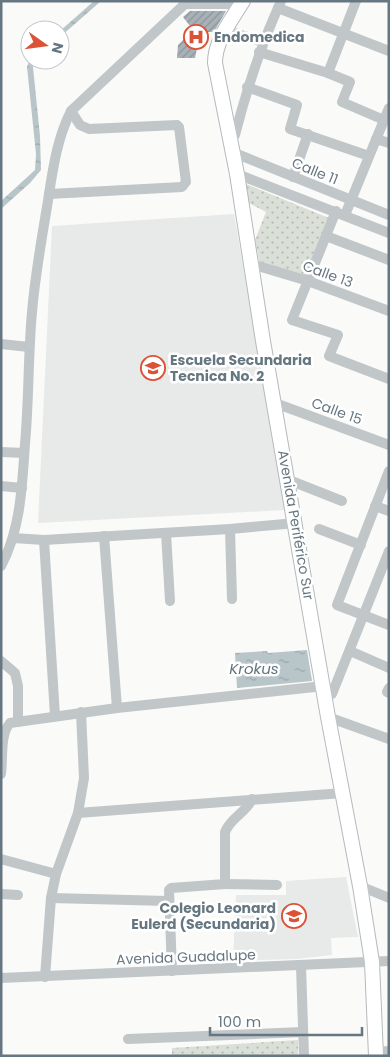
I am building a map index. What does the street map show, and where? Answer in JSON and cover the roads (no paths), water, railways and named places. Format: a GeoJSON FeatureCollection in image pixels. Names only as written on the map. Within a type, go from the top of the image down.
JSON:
{"type":"FeatureCollection","features":[{"type":"Feature","properties":{"kind":"street"},"geometry":{"type":"LineString","coordinates":[[328,73],[356,1]]}},
{"type":"Feature","properties":{"kind":"street"},"geometry":{"type":"LineString","coordinates":[[1,566],[13,538],[22,488],[29,347],[36,272],[49,194],[64,123],[70,111],[187,3],[242,3]]}},
{"type":"Feature","properties":{"kind":"street","name":"Avenida Periférico Sur"},"geometry":{"type":"LineString","coordinates":[[242,3],[224,30],[215,53],[215,64],[237,174],[263,341],[328,690],[328,717],[360,886],[372,962],[380,1053]]}},
{"type":"Feature","properties":{"kind":"street"},"geometry":{"type":"LineString","coordinates":[[229,138],[234,135],[247,87],[279,5],[292,13],[389,50]]}},
{"type":"Feature","properties":{"kind":"street"},"geometry":{"type":"LineString","coordinates":[[224,30],[261,47],[350,82],[342,102],[384,120]]}},
{"type":"Feature","properties":{"kind":"street"},"geometry":{"type":"LineString","coordinates":[[247,87],[297,105],[290,130],[308,134],[369,156]]}},
{"type":"Feature","properties":{"kind":"street"},"geometry":{"type":"LineString","coordinates":[[389,108],[351,200],[340,213],[326,236],[292,320],[338,335],[329,356],[389,380]]}},
{"type":"Feature","properties":{"kind":"street"},"geometry":{"type":"LineString","coordinates":[[49,194],[182,187],[186,182],[179,127],[177,125],[89,129],[80,125],[70,111]]}},
{"type":"Feature","properties":{"kind":"street"},"geometry":{"type":"LineString","coordinates":[[293,177],[308,134]]}},
{"type":"Feature","properties":{"kind":"street"},"geometry":{"type":"LineString","coordinates":[[376,139],[389,144]]}},
{"type":"Feature","properties":{"kind":"street","name":"Calle 11"},"geometry":{"type":"LineString","coordinates":[[232,152],[389,215]]}},
{"type":"Feature","properties":{"kind":"street"},"geometry":{"type":"LineString","coordinates":[[237,174],[389,233]]}},
{"type":"Feature","properties":{"kind":"street"},"geometry":{"type":"LineString","coordinates":[[326,236],[389,260]]}},
{"type":"Feature","properties":{"kind":"street","name":"Calle 13"},"geometry":{"type":"LineString","coordinates":[[258,266],[308,281],[389,311]]}},
{"type":"Feature","properties":{"kind":"street"},"geometry":{"type":"LineString","coordinates":[[1,344],[29,347]]}},
{"type":"Feature","properties":{"kind":"street","name":"Calle 15"},"geometry":{"type":"LineString","coordinates":[[275,403],[389,445]]}},
{"type":"Feature","properties":{"kind":"street"},"geometry":{"type":"LineString","coordinates":[[1,452],[24,452]]}},
{"type":"Feature","properties":{"kind":"street"},"geometry":{"type":"LineString","coordinates":[[389,471],[337,605],[389,625]]}},
{"type":"Feature","properties":{"kind":"street"},"geometry":{"type":"LineString","coordinates":[[294,482],[342,501]]}},
{"type":"Feature","properties":{"kind":"street"},"geometry":{"type":"LineString","coordinates":[[1,486],[22,488]]}},
{"type":"Feature","properties":{"kind":"street"},"geometry":{"type":"LineString","coordinates":[[375,506],[389,511]]}},
{"type":"Feature","properties":{"kind":"street"},"geometry":{"type":"LineString","coordinates":[[13,538],[44,540],[230,529],[296,523]]}},
{"type":"Feature","properties":{"kind":"street"},"geometry":{"type":"LineString","coordinates":[[230,529],[232,599]]}},
{"type":"Feature","properties":{"kind":"street"},"geometry":{"type":"LineString","coordinates":[[319,530],[361,544]]}},
{"type":"Feature","properties":{"kind":"street"},"geometry":{"type":"LineString","coordinates":[[166,533],[170,601]]}},
{"type":"Feature","properties":{"kind":"street"},"geometry":{"type":"LineString","coordinates":[[104,536],[117,708]]}},
{"type":"Feature","properties":{"kind":"street"},"geometry":{"type":"LineString","coordinates":[[44,540],[55,716]]}},
{"type":"Feature","properties":{"kind":"street"},"geometry":{"type":"LineString","coordinates":[[1,774],[1,735],[4,728],[10,723],[117,708],[328,690],[350,651],[364,615],[384,577],[389,551]]}},
{"type":"Feature","properties":{"kind":"street"},"geometry":{"type":"LineString","coordinates":[[350,651],[389,668]]}},
{"type":"Feature","properties":{"kind":"street"},"geometry":{"type":"LineString","coordinates":[[1,661],[15,674],[18,686],[18,722]]}},
{"type":"Feature","properties":{"kind":"street"},"geometry":{"type":"LineString","coordinates":[[389,688],[387,692],[389,693]]}},
{"type":"Feature","properties":{"kind":"street"},"geometry":{"type":"LineString","coordinates":[[45,977],[56,874],[78,813],[84,778],[81,712]]}},
{"type":"Feature","properties":{"kind":"street"},"geometry":{"type":"LineString","coordinates":[[328,717],[389,738]]}},
{"type":"Feature","properties":{"kind":"street"},"geometry":{"type":"LineString","coordinates":[[78,813],[343,793]]}},
{"type":"Feature","properties":{"kind":"street"},"geometry":{"type":"LineString","coordinates":[[225,884],[225,832],[228,825],[245,810],[252,799]]}},
{"type":"Feature","properties":{"kind":"street"},"geometry":{"type":"LineString","coordinates":[[1,859],[56,874]]}},
{"type":"Feature","properties":{"kind":"street"},"geometry":{"type":"LineString","coordinates":[[172,971],[168,901],[171,888],[225,884],[277,885]]}},
{"type":"Feature","properties":{"kind":"street"},"geometry":{"type":"LineString","coordinates":[[360,886],[389,898]]}},
{"type":"Feature","properties":{"kind":"street"},"geometry":{"type":"LineString","coordinates":[[1,894],[18,896]]}},
{"type":"Feature","properties":{"kind":"street"},"geometry":{"type":"LineString","coordinates":[[52,898],[168,901]]}},
{"type":"Feature","properties":{"kind":"street","name":"Avenida Guadalupe"},"geometry":{"type":"LineString","coordinates":[[1,978],[389,961]]}},
{"type":"Feature","properties":{"kind":"street"},"geometry":{"type":"LineString","coordinates":[[301,966],[304,1056]]}},
{"type":"Feature","properties":{"kind":"street"},"geometry":{"type":"LineString","coordinates":[[128,1039],[303,1032]]}},
{"type":"Feature","properties":{"kind":"water"},"geometry":{"type":"Polygon","coordinates":[[[94,1],[101,1],[70,28],[70,22],[94,1]]]}},
{"type":"Feature","properties":{"kind":"water"},"geometry":{"type":"Polygon","coordinates":[[[27,70],[33,70],[40,136],[41,170],[30,183],[1,209],[1,201],[35,170],[36,154],[27,70]]]}},
{"type":"Feature","properties":{"kind":"water","name":"Krokus"},"geometry":{"type":"Polygon","coordinates":[[[307,650],[312,681],[237,688],[235,653],[307,650]]]}},
{"type":"Feature","properties":{"kind":"place","name":"Endomedica"},"geometry":{"type":"Point","coordinates":[196,37]}},
{"type":"Feature","properties":{"kind":"place","name":"Escuela Secundaria Tecnica No. 2"},"geometry":{"type":"Point","coordinates":[153,368]}},
{"type":"Feature","properties":{"kind":"place","name":"Colegio Leonard Eulerd (Secundaria)"},"geometry":{"type":"Point","coordinates":[294,916]}}]}
